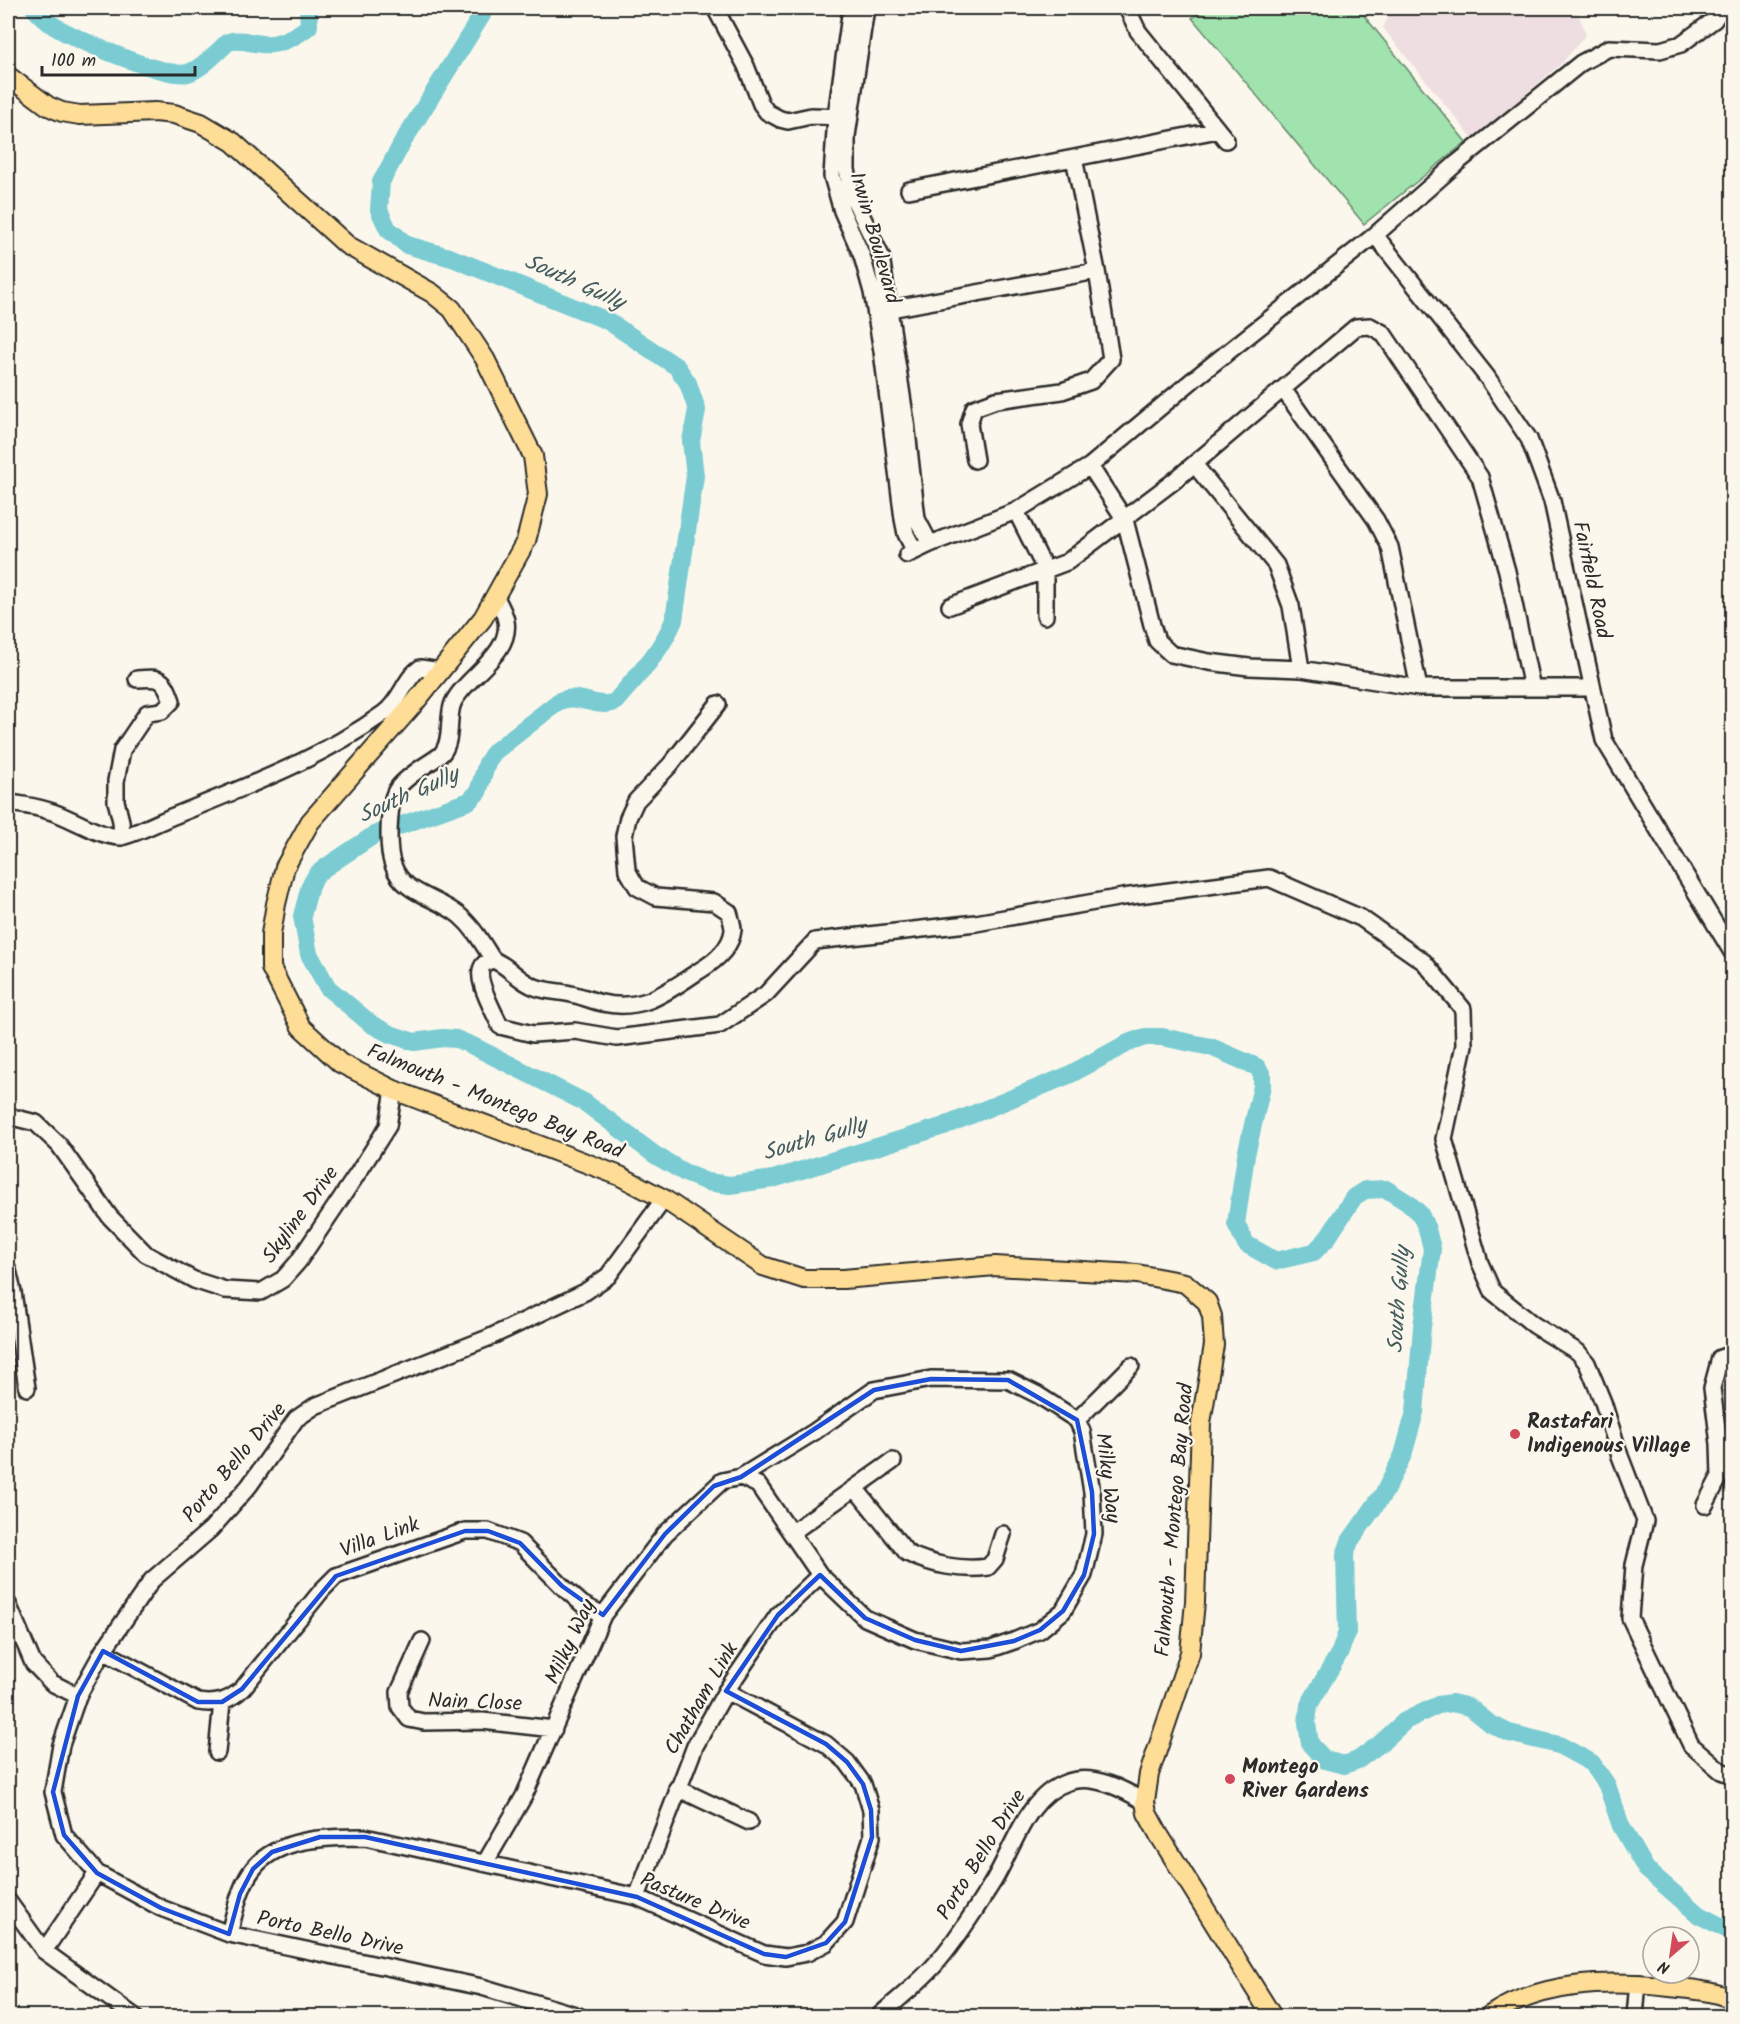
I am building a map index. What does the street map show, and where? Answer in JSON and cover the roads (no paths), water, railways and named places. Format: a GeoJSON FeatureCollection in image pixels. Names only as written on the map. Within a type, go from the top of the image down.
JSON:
{"type":"FeatureCollection","features":[{"type":"Feature","properties":{"kind":"main road","name":"Falmouth - Montego Bay Road"},"geometry":{"type":"LineString","coordinates":[[8,76],[48,106],[62,112],[80,115],[155,112],[174,114],[201,123],[233,142],[347,244],[432,293],[452,309],[485,359],[533,456],[538,494],[530,531],[483,618],[310,822],[285,867],[276,904],[271,968],[301,1027],[340,1063],[394,1090],[620,1176],[664,1199],[763,1266],[804,1279],[843,1279],[995,1266],[1137,1274],[1185,1283],[1207,1302],[1212,1316],[1215,1345],[1201,1423],[1195,1602],[1190,1653],[1149,1774],[1145,1802]]}},
{"type":"Feature","properties":{"kind":"main road"},"geometry":{"type":"LineString","coordinates":[[1145,1802],[1147,1813],[1159,1835],[1272,2016]]}},
{"type":"Feature","properties":{"kind":"main road"},"geometry":{"type":"LineString","coordinates":[[1489,2016],[1508,2003],[1585,1983],[1638,1983],[1715,1992],[1732,1999]]}},
{"type":"Feature","properties":{"kind":"street"},"geometry":{"type":"LineString","coordinates":[[715,8],[767,112],[780,119],[788,120],[811,116],[843,117]]}},
{"type":"Feature","properties":{"kind":"street","name":"Irwin Boulevard"},"geometry":{"type":"LineString","coordinates":[[856,8],[843,117],[847,169],[856,222],[881,256],[879,290],[899,423],[917,519],[930,544],[911,553],[903,519],[899,423],[890,309],[879,290]]}},
{"type":"Feature","properties":{"kind":"street"},"geometry":{"type":"LineString","coordinates":[[909,190],[1074,158],[1222,135],[1138,32],[1127,8]]}},
{"type":"Feature","properties":{"kind":"street"},"geometry":{"type":"LineString","coordinates":[[930,544],[1016,511],[1090,466],[1194,379],[1375,235],[1457,163],[1581,63],[1609,48],[1660,50],[1682,44],[1714,20],[1722,8]]}},
{"type":"Feature","properties":{"kind":"street"},"geometry":{"type":"LineString","coordinates":[[975,460],[969,424],[974,408],[996,400],[1062,391],[1091,381],[1112,359],[1074,158]]}},
{"type":"Feature","properties":{"kind":"street","name":"Fairfield Road"},"geometry":{"type":"LineString","coordinates":[[1375,235],[1487,377],[1529,439],[1552,501],[1604,740],[1732,952]]}},
{"type":"Feature","properties":{"kind":"street"},"geometry":{"type":"LineString","coordinates":[[890,309],[1097,271]]}},
{"type":"Feature","properties":{"kind":"street"},"geometry":{"type":"LineString","coordinates":[[950,606],[1067,562],[1125,520],[1194,464],[1356,327],[1370,326],[1383,333],[1480,477],[1507,571],[1532,688]]}},
{"type":"Feature","properties":{"kind":"street"},"geometry":{"type":"LineString","coordinates":[[1283,389],[1376,520],[1390,547],[1419,688]]}},
{"type":"Feature","properties":{"kind":"street"},"geometry":{"type":"LineString","coordinates":[[1194,464],[1276,565],[1291,606],[1301,669]]}},
{"type":"Feature","properties":{"kind":"street"},"geometry":{"type":"LineString","coordinates":[[1090,466],[1125,520],[1157,640],[1171,654],[1249,667],[1301,669],[1419,688],[1592,688]]}},
{"type":"Feature","properties":{"kind":"street"},"geometry":{"type":"LineString","coordinates":[[1016,511],[1045,569],[1045,616]]}},
{"type":"Feature","properties":{"kind":"street"},"geometry":{"type":"LineString","coordinates":[[495,596],[507,622],[504,640],[488,665],[466,684],[452,705],[450,729],[443,753],[412,775],[395,792],[388,817],[391,862],[397,876],[410,889],[446,906],[459,916],[471,927],[492,960],[535,988],[624,1005],[643,1003],[663,994],[717,960],[728,943],[733,930],[729,912],[714,902],[656,897],[637,887],[627,870],[624,836],[628,818],[636,801],[671,764],[718,704]]}},
{"type":"Feature","properties":{"kind":"street"},"geometry":{"type":"LineString","coordinates":[[8,802],[39,807],[65,816],[90,829],[122,837],[271,777],[320,753],[386,712],[406,688],[412,673],[420,668],[441,670]]}},
{"type":"Feature","properties":{"kind":"street"},"geometry":{"type":"LineString","coordinates":[[122,837],[116,801],[122,750],[147,714],[162,711],[172,701],[166,684],[156,677],[137,679]]}},
{"type":"Feature","properties":{"kind":"street"},"geometry":{"type":"LineString","coordinates":[[492,960],[483,965],[481,970],[482,989],[500,1026],[532,1034],[575,1031],[618,1038],[720,1025],[766,994],[814,941],[976,922],[1123,897],[1269,878],[1361,918],[1424,962],[1463,1010],[1464,1045],[1443,1139],[1480,1263],[1493,1292],[1534,1325],[1578,1352],[1587,1363],[1603,1402],[1644,1521],[1634,1565],[1630,1618],[1691,1745],[1721,1771],[1732,1775]]}},
{"type":"Feature","properties":{"kind":"street","name":"Skyline Drive"},"geometry":{"type":"LineString","coordinates":[[8,1116],[36,1123],[59,1144],[110,1217],[147,1254],[194,1280],[225,1290],[261,1292],[283,1279],[298,1262],[360,1170],[388,1126],[394,1090]]}},
{"type":"Feature","properties":{"kind":"street","name":"Porto Bello Drive"},"geometry":{"type":"LineString","coordinates":[[579,2016],[482,1987],[229,1934],[161,1908],[97,1873],[64,1834],[53,1792],[61,1745],[78,1696],[103,1651],[152,1580],[211,1529],[249,1486],[296,1419],[315,1406],[488,1338],[585,1292],[608,1276],[664,1199]]}},
{"type":"Feature","properties":{"kind":"street"},"geometry":{"type":"LineString","coordinates":[[8,1270],[27,1388]]}},
{"type":"Feature","properties":{"kind":"street"},"geometry":{"type":"LineString","coordinates":[[1705,1505],[1720,1476],[1719,1444],[1712,1388],[1720,1358],[1732,1354]]}},
{"type":"Feature","properties":{"kind":"street"},"geometry":{"type":"LineString","coordinates":[[1077,1420],[1131,1366]]}},
{"type":"Feature","properties":{"kind":"street","name":"Milky Way"},"geometry":{"type":"LineString","coordinates":[[485,1863],[524,1796],[603,1615],[665,1534],[714,1486],[731,1478],[741,1477],[814,1432],[874,1390],[931,1379],[1008,1380],[1038,1395],[1077,1420],[1082,1431],[1092,1492],[1094,1534],[1084,1575],[1063,1611],[1040,1630],[991,1649],[961,1651],[915,1640],[865,1618],[820,1575],[758,1485],[741,1477]]}},
{"type":"Feature","properties":{"kind":"street"},"geometry":{"type":"LineString","coordinates":[[791,1533],[894,1461]]}},
{"type":"Feature","properties":{"kind":"street"},"geometry":{"type":"LineString","coordinates":[[855,1488],[907,1553],[918,1559],[979,1569],[988,1567],[995,1559],[1002,1534]]}},
{"type":"Feature","properties":{"kind":"street","name":"Villa Link"},"geometry":{"type":"LineString","coordinates":[[222,1702],[233,1697],[242,1689],[322,1590],[336,1576],[465,1531],[488,1531],[520,1543],[582,1604],[603,1615]]}},
{"type":"Feature","properties":{"kind":"street","name":"Chatham Link"},"geometry":{"type":"LineString","coordinates":[[637,1897],[694,1746],[726,1691],[778,1615],[820,1575]]}},
{"type":"Feature","properties":{"kind":"street"},"geometry":{"type":"LineString","coordinates":[[8,1604],[33,1663],[52,1683],[78,1696]]}},
{"type":"Feature","properties":{"kind":"street","name":"Nain Close"},"geometry":{"type":"LineString","coordinates":[[422,1641],[399,1692],[400,1707],[409,1719],[424,1722],[482,1721],[554,1729]]}},
{"type":"Feature","properties":{"kind":"street"},"geometry":{"type":"LineString","coordinates":[[103,1651],[198,1702],[210,1704],[222,1702],[217,1752]]}},
{"type":"Feature","properties":{"kind":"street","name":"Pasture Drive"},"geometry":{"type":"LineString","coordinates":[[229,1934],[240,1894],[253,1869],[272,1852],[320,1837],[365,1837],[637,1897],[764,1954],[786,1957],[807,1953],[826,1943],[845,1922],[872,1837],[871,1810],[863,1784],[847,1762],[826,1744],[726,1691]]}},
{"type":"Feature","properties":{"kind":"street","name":"Porto Bello Drive"},"geometry":{"type":"LineString","coordinates":[[879,2016],[939,1961],[992,1885],[1031,1810],[1042,1796],[1070,1781],[1096,1781],[1120,1787],[1145,1802]]}},
{"type":"Feature","properties":{"kind":"street"},"geometry":{"type":"LineString","coordinates":[[677,1788],[749,1822]]}},
{"type":"Feature","properties":{"kind":"street"},"geometry":{"type":"LineString","coordinates":[[44,1951],[97,1873]]}},
{"type":"Feature","properties":{"kind":"street"},"geometry":{"type":"LineString","coordinates":[[8,1901],[44,1951],[134,2016]]}},
{"type":"Feature","properties":{"kind":"street"},"geometry":{"type":"LineString","coordinates":[[1635,2016],[1638,1983]]}},
{"type":"Feature","properties":{"kind":"waterway","name":"South Gully"},"geometry":{"type":"LineString","coordinates":[[34,8],[51,24],[81,40],[141,64],[177,73],[188,73],[199,67],[228,42],[239,40],[271,44],[291,38],[309,26],[308,8]]}},
{"type":"Feature","properties":{"kind":"waterway","name":"South Gully"},"geometry":{"type":"LineString","coordinates":[[484,8],[482,15],[404,140],[381,182],[379,210],[388,229],[407,245],[452,258],[608,321],[677,367],[688,383],[697,410],[691,441],[695,476],[674,620],[655,653],[615,702],[601,704],[572,698],[558,702],[494,752],[487,763],[478,792],[469,801],[374,835],[317,874],[310,886],[302,916],[309,954],[328,988],[371,1024],[390,1034],[414,1042],[443,1038],[456,1039],[471,1045],[584,1102],[655,1155],[687,1174],[707,1182],[730,1185],[773,1179],[944,1126],[1069,1075],[1128,1043],[1145,1037],[1162,1037],[1211,1047],[1257,1067],[1262,1075],[1262,1086],[1246,1155],[1236,1224],[1246,1244],[1276,1261],[1314,1252],[1326,1240],[1354,1197],[1365,1190],[1386,1189],[1420,1214],[1432,1249],[1422,1327],[1415,1412],[1403,1455],[1384,1493],[1350,1541],[1345,1555],[1347,1632],[1340,1652],[1309,1705],[1307,1723],[1310,1744],[1325,1760],[1344,1765],[1358,1760],[1405,1721],[1438,1705],[1452,1703],[1469,1707],[1489,1723],[1509,1733],[1559,1745],[1592,1763],[1607,1785],[1621,1826],[1646,1869],[1699,1915],[1732,1932]]}},
{"type":"Feature","properties":{"kind":"place","name":"Rastafari Indigenous Village"},"geometry":{"type":"Point","coordinates":[1515,1434]}},
{"type":"Feature","properties":{"kind":"place","name":"Montego River Gardens"},"geometry":{"type":"Point","coordinates":[1230,1779]}}]}
